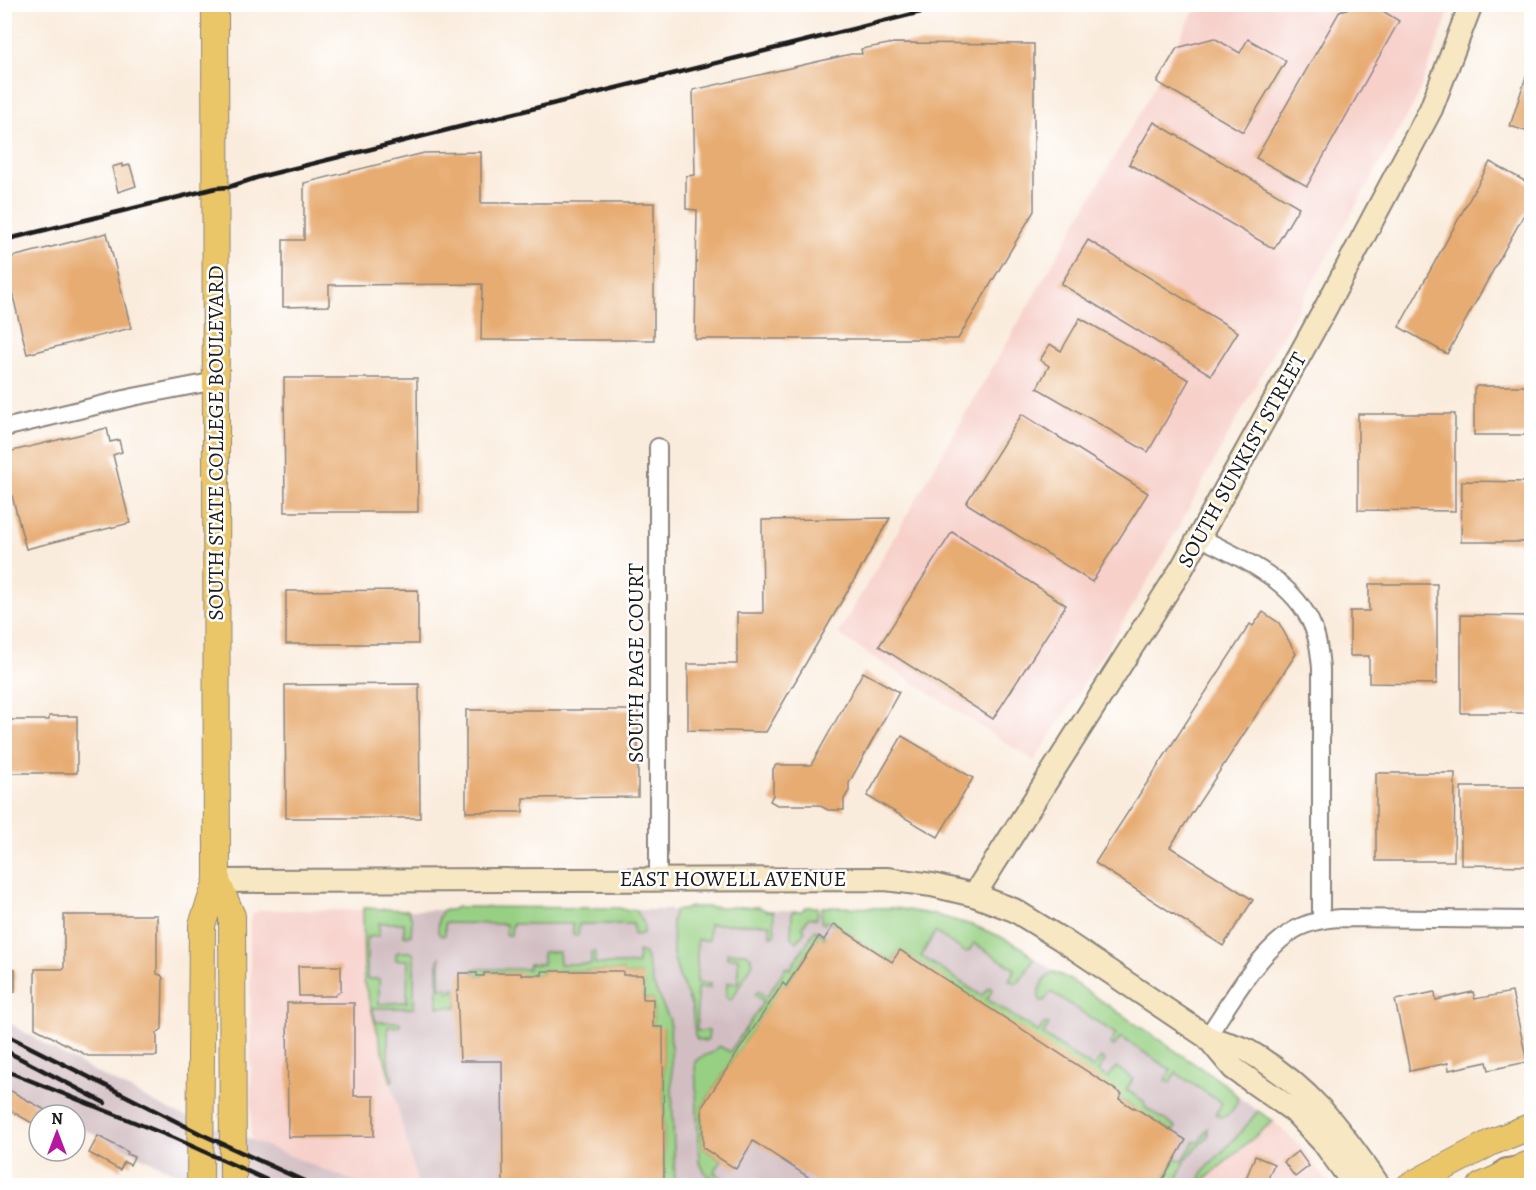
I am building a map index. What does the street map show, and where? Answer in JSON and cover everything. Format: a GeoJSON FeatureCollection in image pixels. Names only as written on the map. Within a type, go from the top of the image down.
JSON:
{"type":"FeatureCollection","features":[{"type":"Feature","properties":{"kind":"main road","name":"SOUTH STATE COLLEGE BOULEVARD"},"geometry":{"type":"LineString","coordinates":[[200,1185],[202,925],[217,881],[215,4]]}},
{"type":"Feature","properties":{"kind":"main road","name":"SOUTH STATE COLLEGE BOULEVARD"},"geometry":{"type":"LineString","coordinates":[[217,881],[232,916],[233,1185]]}},
{"type":"Feature","properties":{"kind":"main road"},"geometry":{"type":"LineString","coordinates":[[1409,1185],[1470,1153],[1532,1126]]}},
{"type":"Feature","properties":{"kind":"main road"},"geometry":{"type":"LineString","coordinates":[[1481,1185],[1523,1168]]}},
{"type":"Feature","properties":{"kind":"street","name":"SOUTH SUNKIST STREET"},"geometry":{"type":"LineString","coordinates":[[974,895],[1150,620],[1328,304],[1431,109],[1471,4]]}},
{"type":"Feature","properties":{"kind":"street"},"geometry":{"type":"LineString","coordinates":[[4,428],[133,397],[216,381]]}},
{"type":"Feature","properties":{"kind":"street","name":"SOUTH PAGE COURT"},"geometry":{"type":"LineString","coordinates":[[658,447],[658,879]]}},
{"type":"Feature","properties":{"kind":"street"},"geometry":{"type":"LineString","coordinates":[[1198,537],[1252,566],[1286,588],[1299,602],[1316,636],[1321,668],[1321,919]]}},
{"type":"Feature","properties":{"kind":"street","name":"EAST HOWELL AVENUE"},"geometry":{"type":"LineString","coordinates":[[217,881],[886,879],[932,885],[974,895],[1014,910],[1036,922],[1207,1037],[1246,1050],[1305,1092],[1336,1125],[1379,1185]]}},
{"type":"Feature","properties":{"kind":"street"},"geometry":{"type":"LineString","coordinates":[[1207,1037],[1265,956],[1289,933],[1321,919],[1532,920]]}},
{"type":"Feature","properties":{"kind":"street","name":"EAST HOWELL AVENUE"},"geometry":{"type":"LineString","coordinates":[[1207,1037],[1233,1068],[1287,1104],[1303,1119],[1355,1185]]}},
{"type":"Feature","properties":{"kind":"shaded area"},"geometry":{"type":"Polygon","coordinates":[[[1224,4],[1452,5],[1416,100],[1281,338],[1165,552],[1114,637],[1034,761],[838,634],[1145,104],[1193,13],[1224,4]]]}},
{"type":"Feature","properties":{"kind":"shaded area"},"geometry":{"type":"Polygon","coordinates":[[[261,910],[363,910],[364,982],[418,1185],[363,1185],[251,1140],[250,921],[253,914],[261,910]]]}},
{"type":"Feature","properties":{"kind":"shaded area"},"geometry":{"type":"Polygon","coordinates":[[[363,910],[874,910],[1027,953],[1273,1121],[1203,1181],[1205,1185],[418,1185],[364,982],[363,910]]]}},
{"type":"Feature","properties":{"kind":"shaded area"},"geometry":{"type":"Polygon","coordinates":[[[4,1020],[68,1058],[171,1111],[363,1185],[201,1185],[87,1131],[87,1103],[33,1103],[5,1087],[4,1020]]]}},
{"type":"Feature","properties":{"kind":"shaded area"},"geometry":{"type":"Polygon","coordinates":[[[1273,1121],[1301,1147],[1330,1185],[1205,1186],[1202,1182],[1273,1121]]]}},
{"type":"Feature","properties":{"kind":"green space"},"geometry":{"type":"Polygon","coordinates":[[[457,907],[636,910],[644,924],[644,931],[642,934],[634,935],[633,924],[579,924],[578,935],[573,935],[573,924],[512,924],[511,935],[506,935],[506,924],[445,923],[445,935],[441,936],[438,932],[439,917],[443,910],[457,907]]]}},
{"type":"Feature","properties":{"kind":"green space"},"geometry":{"type":"Polygon","coordinates":[[[690,907],[759,907],[773,911],[775,934],[773,936],[770,936],[770,924],[709,924],[709,940],[697,940],[697,983],[710,984],[710,988],[697,988],[697,1031],[709,1031],[708,1039],[705,1041],[697,1039],[695,1035],[692,1007],[673,954],[672,921],[675,910],[690,907]]]}},
{"type":"Feature","properties":{"kind":"green space"},"geometry":{"type":"Polygon","coordinates":[[[806,907],[818,907],[817,919],[809,917],[802,927],[805,930],[797,942],[791,937],[792,913],[806,907]]]}},
{"type":"Feature","properties":{"kind":"green space"},"geometry":{"type":"Polygon","coordinates":[[[822,907],[895,908],[936,915],[975,926],[1023,948],[1033,958],[1033,961],[1020,981],[1016,983],[1009,980],[1015,969],[974,943],[969,951],[965,952],[935,932],[921,956],[982,996],[989,987],[993,989],[987,999],[1038,1032],[1045,1023],[1049,1025],[1043,1035],[1093,1068],[1101,1058],[1105,1061],[1098,1071],[1108,1078],[1116,1067],[1133,1079],[1126,1090],[1144,1101],[1145,1107],[1176,1127],[1173,1132],[1119,1099],[900,950],[892,962],[835,925],[826,921],[824,924],[821,922],[822,907]]]}},
{"type":"Feature","properties":{"kind":"green space"},"geometry":{"type":"Polygon","coordinates":[[[363,908],[408,910],[412,920],[411,935],[404,936],[404,923],[379,923],[379,936],[367,937],[367,979],[379,979],[379,1004],[407,1002],[408,960],[396,960],[396,954],[411,952],[414,955],[414,1008],[372,1008],[376,1022],[400,1022],[400,1026],[388,1027],[388,1060],[393,1080],[391,1082],[364,982],[363,908]]]}},
{"type":"Feature","properties":{"kind":"green space"},"geometry":{"type":"Polygon","coordinates":[[[815,930],[826,937],[824,940],[818,937],[786,986],[783,984],[702,1107],[703,1148],[722,1160],[714,1172],[726,1181],[723,1185],[706,1174],[699,1162],[695,1062],[719,1046],[730,1052],[764,1001],[755,995],[758,991],[767,997],[786,967],[790,969],[815,930]]]}},
{"type":"Feature","properties":{"kind":"green space"},"geometry":{"type":"Polygon","coordinates":[[[638,951],[646,956],[653,984],[670,1021],[675,1185],[664,1185],[663,1028],[653,1027],[653,999],[643,999],[642,975],[623,975],[623,971],[542,971],[542,975],[485,973],[484,976],[477,976],[477,973],[473,973],[473,969],[528,969],[529,964],[543,964],[543,952],[559,952],[560,964],[591,964],[591,952],[595,952],[595,964],[638,964],[638,951]]]}},
{"type":"Feature","properties":{"kind":"green space"},"geometry":{"type":"Polygon","coordinates":[[[727,953],[746,953],[751,957],[753,963],[732,999],[729,1000],[726,997],[727,983],[738,983],[738,958],[727,958],[727,953]]]}},
{"type":"Feature","properties":{"kind":"green space"},"geometry":{"type":"Polygon","coordinates":[[[440,958],[440,988],[448,988],[448,992],[453,992],[453,988],[457,988],[457,1007],[438,1007],[438,961],[440,958]]]}},
{"type":"Feature","properties":{"kind":"green space"},"geometry":{"type":"Polygon","coordinates":[[[1054,972],[1069,979],[1226,1085],[1238,1097],[1233,1110],[1222,1117],[1216,1114],[1222,1103],[1176,1073],[1170,1083],[1165,1080],[1171,1070],[1121,1037],[1114,1046],[1110,1044],[1116,1034],[1051,992],[1044,1001],[1040,1000],[1039,992],[1042,984],[1054,972]]]}},
{"type":"Feature","properties":{"kind":"green space"},"geometry":{"type":"Polygon","coordinates":[[[1258,1111],[1273,1121],[1203,1181],[1205,1185],[1197,1185],[1203,1172],[1258,1111]]]}},
{"type":"Feature","properties":{"kind":"green space"},"geometry":{"type":"Polygon","coordinates":[[[1208,1128],[1208,1136],[1186,1159],[1175,1185],[1159,1186],[1176,1158],[1182,1161],[1195,1141],[1198,1143],[1208,1128]]]}},
{"type":"Feature","properties":{"kind":"building"},"geometry":{"type":"Polygon","coordinates":[[[1363,4],[1372,4],[1399,21],[1307,186],[1256,158],[1340,11],[1363,4]]]}},
{"type":"Feature","properties":{"kind":"building"},"geometry":{"type":"Polygon","coordinates":[[[1214,38],[1240,53],[1248,39],[1286,61],[1243,132],[1157,82],[1177,48],[1214,38]]]}},
{"type":"Feature","properties":{"kind":"building"},"geometry":{"type":"Polygon","coordinates":[[[894,43],[1034,44],[1034,211],[958,339],[695,339],[697,210],[686,209],[686,176],[695,175],[693,90],[851,54],[862,54],[861,49],[894,43]]]}},
{"type":"Feature","properties":{"kind":"building"},"geometry":{"type":"Polygon","coordinates":[[[1532,61],[1532,133],[1510,126],[1532,61]]]}},
{"type":"Feature","properties":{"kind":"building"},"geometry":{"type":"Polygon","coordinates":[[[1154,122],[1299,207],[1274,249],[1129,164],[1154,122]]]}},
{"type":"Feature","properties":{"kind":"building"},"geometry":{"type":"Polygon","coordinates":[[[481,152],[481,203],[654,203],[654,340],[481,340],[482,284],[329,285],[329,306],[283,307],[283,240],[304,240],[304,183],[424,153],[481,152]]]}},
{"type":"Feature","properties":{"kind":"building"},"geometry":{"type":"Polygon","coordinates":[[[1490,162],[1532,185],[1532,200],[1447,354],[1399,327],[1490,162]]]}},
{"type":"Feature","properties":{"kind":"building"},"geometry":{"type":"Polygon","coordinates":[[[122,164],[122,167],[130,165],[136,186],[118,192],[112,167],[122,164]]]}},
{"type":"Feature","properties":{"kind":"building"},"geometry":{"type":"Polygon","coordinates":[[[107,233],[131,328],[27,354],[4,259],[107,233]]]}},
{"type":"Feature","properties":{"kind":"building"},"geometry":{"type":"Polygon","coordinates":[[[1088,240],[1238,332],[1211,375],[1061,284],[1088,240]]]}},
{"type":"Feature","properties":{"kind":"building"},"geometry":{"type":"Polygon","coordinates":[[[1080,318],[1189,380],[1148,452],[1037,388],[1049,366],[1040,360],[1050,344],[1061,351],[1080,318]]]}},
{"type":"Feature","properties":{"kind":"building"},"geometry":{"type":"Polygon","coordinates":[[[284,378],[417,378],[418,512],[285,512],[284,378]]]}},
{"type":"Feature","properties":{"kind":"building"},"geometry":{"type":"Polygon","coordinates":[[[1477,386],[1532,386],[1532,435],[1474,435],[1474,389],[1477,386]]]}},
{"type":"Feature","properties":{"kind":"building"},"geometry":{"type":"Polygon","coordinates":[[[1022,414],[1148,493],[1092,582],[966,503],[1022,414]]]}},
{"type":"Feature","properties":{"kind":"building"},"geometry":{"type":"Polygon","coordinates":[[[1358,414],[1455,414],[1455,511],[1358,510],[1358,414]]]}},
{"type":"Feature","properties":{"kind":"building"},"geometry":{"type":"Polygon","coordinates":[[[107,428],[110,442],[119,440],[122,452],[113,455],[130,523],[26,549],[4,465],[4,453],[107,428]]]}},
{"type":"Feature","properties":{"kind":"building"},"geometry":{"type":"Polygon","coordinates":[[[1462,481],[1532,482],[1532,542],[1461,542],[1462,481]]]}},
{"type":"Feature","properties":{"kind":"building"},"geometry":{"type":"Polygon","coordinates":[[[890,518],[766,732],[688,730],[688,664],[737,664],[737,613],[763,613],[762,520],[890,518]]]}},
{"type":"Feature","properties":{"kind":"building"},"geometry":{"type":"Polygon","coordinates":[[[952,532],[1066,605],[993,719],[879,646],[952,532]]]}},
{"type":"Feature","properties":{"kind":"building"},"geometry":{"type":"Polygon","coordinates":[[[1369,584],[1437,584],[1437,684],[1369,683],[1369,656],[1350,656],[1350,611],[1369,611],[1369,584]]]}},
{"type":"Feature","properties":{"kind":"building"},"geometry":{"type":"Polygon","coordinates":[[[418,590],[418,644],[286,644],[286,591],[418,590]]]}},
{"type":"Feature","properties":{"kind":"building"},"geometry":{"type":"Polygon","coordinates":[[[1263,612],[1279,623],[1296,654],[1170,847],[1253,900],[1223,946],[1095,863],[1250,624],[1253,626],[1263,612]]]}},
{"type":"Feature","properties":{"kind":"building"},"geometry":{"type":"Polygon","coordinates":[[[1461,615],[1532,616],[1532,713],[1461,713],[1461,615]]]}},
{"type":"Feature","properties":{"kind":"building"},"geometry":{"type":"Polygon","coordinates":[[[863,672],[899,692],[849,783],[849,791],[844,799],[844,810],[828,810],[819,805],[777,805],[770,801],[773,795],[773,769],[776,765],[811,765],[863,672]]]}},
{"type":"Feature","properties":{"kind":"building"},"geometry":{"type":"Polygon","coordinates":[[[419,684],[420,818],[286,818],[285,685],[419,684]]]}},
{"type":"Feature","properties":{"kind":"building"},"geometry":{"type":"Polygon","coordinates":[[[466,710],[638,710],[638,797],[523,798],[523,812],[466,812],[466,710]]]}},
{"type":"Feature","properties":{"kind":"building"},"geometry":{"type":"Polygon","coordinates":[[[49,716],[77,716],[77,773],[4,773],[4,720],[49,720],[49,716]]]}},
{"type":"Feature","properties":{"kind":"building"},"geometry":{"type":"Polygon","coordinates":[[[902,736],[973,778],[938,837],[867,796],[902,736]]]}},
{"type":"Feature","properties":{"kind":"building"},"geometry":{"type":"Polygon","coordinates":[[[1376,773],[1455,773],[1454,861],[1376,861],[1376,773]]]}},
{"type":"Feature","properties":{"kind":"building"},"geometry":{"type":"Polygon","coordinates":[[[1461,787],[1532,787],[1532,866],[1461,865],[1461,787]]]}},
{"type":"Feature","properties":{"kind":"building"},"geometry":{"type":"Polygon","coordinates":[[[64,915],[157,915],[157,974],[163,978],[162,1029],[157,1033],[157,1056],[88,1056],[35,1028],[35,969],[64,969],[64,915]]]}},
{"type":"Feature","properties":{"kind":"building"},"geometry":{"type":"Polygon","coordinates":[[[834,924],[892,962],[900,950],[1122,1094],[1119,1099],[1186,1140],[1159,1186],[822,1186],[753,1141],[736,1169],[703,1148],[702,1107],[783,983],[786,986],[819,936],[824,940],[834,924]]]}},
{"type":"Feature","properties":{"kind":"building"},"geometry":{"type":"Polygon","coordinates":[[[298,966],[341,966],[341,990],[335,996],[299,996],[298,966]]]}},
{"type":"Feature","properties":{"kind":"building"},"geometry":{"type":"Polygon","coordinates":[[[4,968],[15,969],[15,992],[4,991],[4,968]]]}},
{"type":"Feature","properties":{"kind":"building"},"geometry":{"type":"Polygon","coordinates":[[[542,971],[623,971],[623,975],[643,975],[643,999],[653,999],[653,1027],[663,1027],[664,1186],[503,1186],[502,1061],[460,1061],[457,991],[459,991],[459,973],[477,973],[477,976],[484,976],[484,973],[542,975],[542,971]]]}},
{"type":"Feature","properties":{"kind":"building"},"geometry":{"type":"Polygon","coordinates":[[[1435,992],[1436,1000],[1473,992],[1475,999],[1512,992],[1527,1062],[1489,1070],[1487,1062],[1449,1070],[1448,1063],[1410,1071],[1395,1000],[1435,992]]]}},
{"type":"Feature","properties":{"kind":"building"},"geometry":{"type":"Polygon","coordinates":[[[287,1003],[354,1003],[354,1096],[374,1096],[374,1136],[288,1137],[287,1003]]]}},
{"type":"Feature","properties":{"kind":"building"},"geometry":{"type":"Polygon","coordinates":[[[4,1087],[33,1103],[27,1103],[27,1120],[4,1107],[4,1087]]]}},
{"type":"Feature","properties":{"kind":"building"},"geometry":{"type":"Polygon","coordinates":[[[98,1136],[134,1157],[130,1165],[124,1162],[120,1170],[89,1153],[98,1136]]]}},
{"type":"Feature","properties":{"kind":"building"},"geometry":{"type":"Polygon","coordinates":[[[1298,1151],[1309,1166],[1295,1177],[1284,1162],[1298,1151]]]}},
{"type":"Feature","properties":{"kind":"building"},"geometry":{"type":"Polygon","coordinates":[[[1255,1156],[1274,1164],[1265,1186],[1243,1186],[1255,1156]]]}},
{"type":"Feature","properties":{"kind":"railway"},"geometry":{"type":"LineString","coordinates":[[4,240],[216,188],[229,187],[259,177],[953,4]]}},
{"type":"Feature","properties":{"kind":"railway"},"geometry":{"type":"LineString","coordinates":[[4,1034],[201,1134],[315,1186]]}},
{"type":"Feature","properties":{"kind":"railway"},"geometry":{"type":"LineString","coordinates":[[4,1050],[105,1103]]}},
{"type":"Feature","properties":{"kind":"railway"},"geometry":{"type":"LineString","coordinates":[[4,1070],[174,1138],[280,1186]]}}]}
